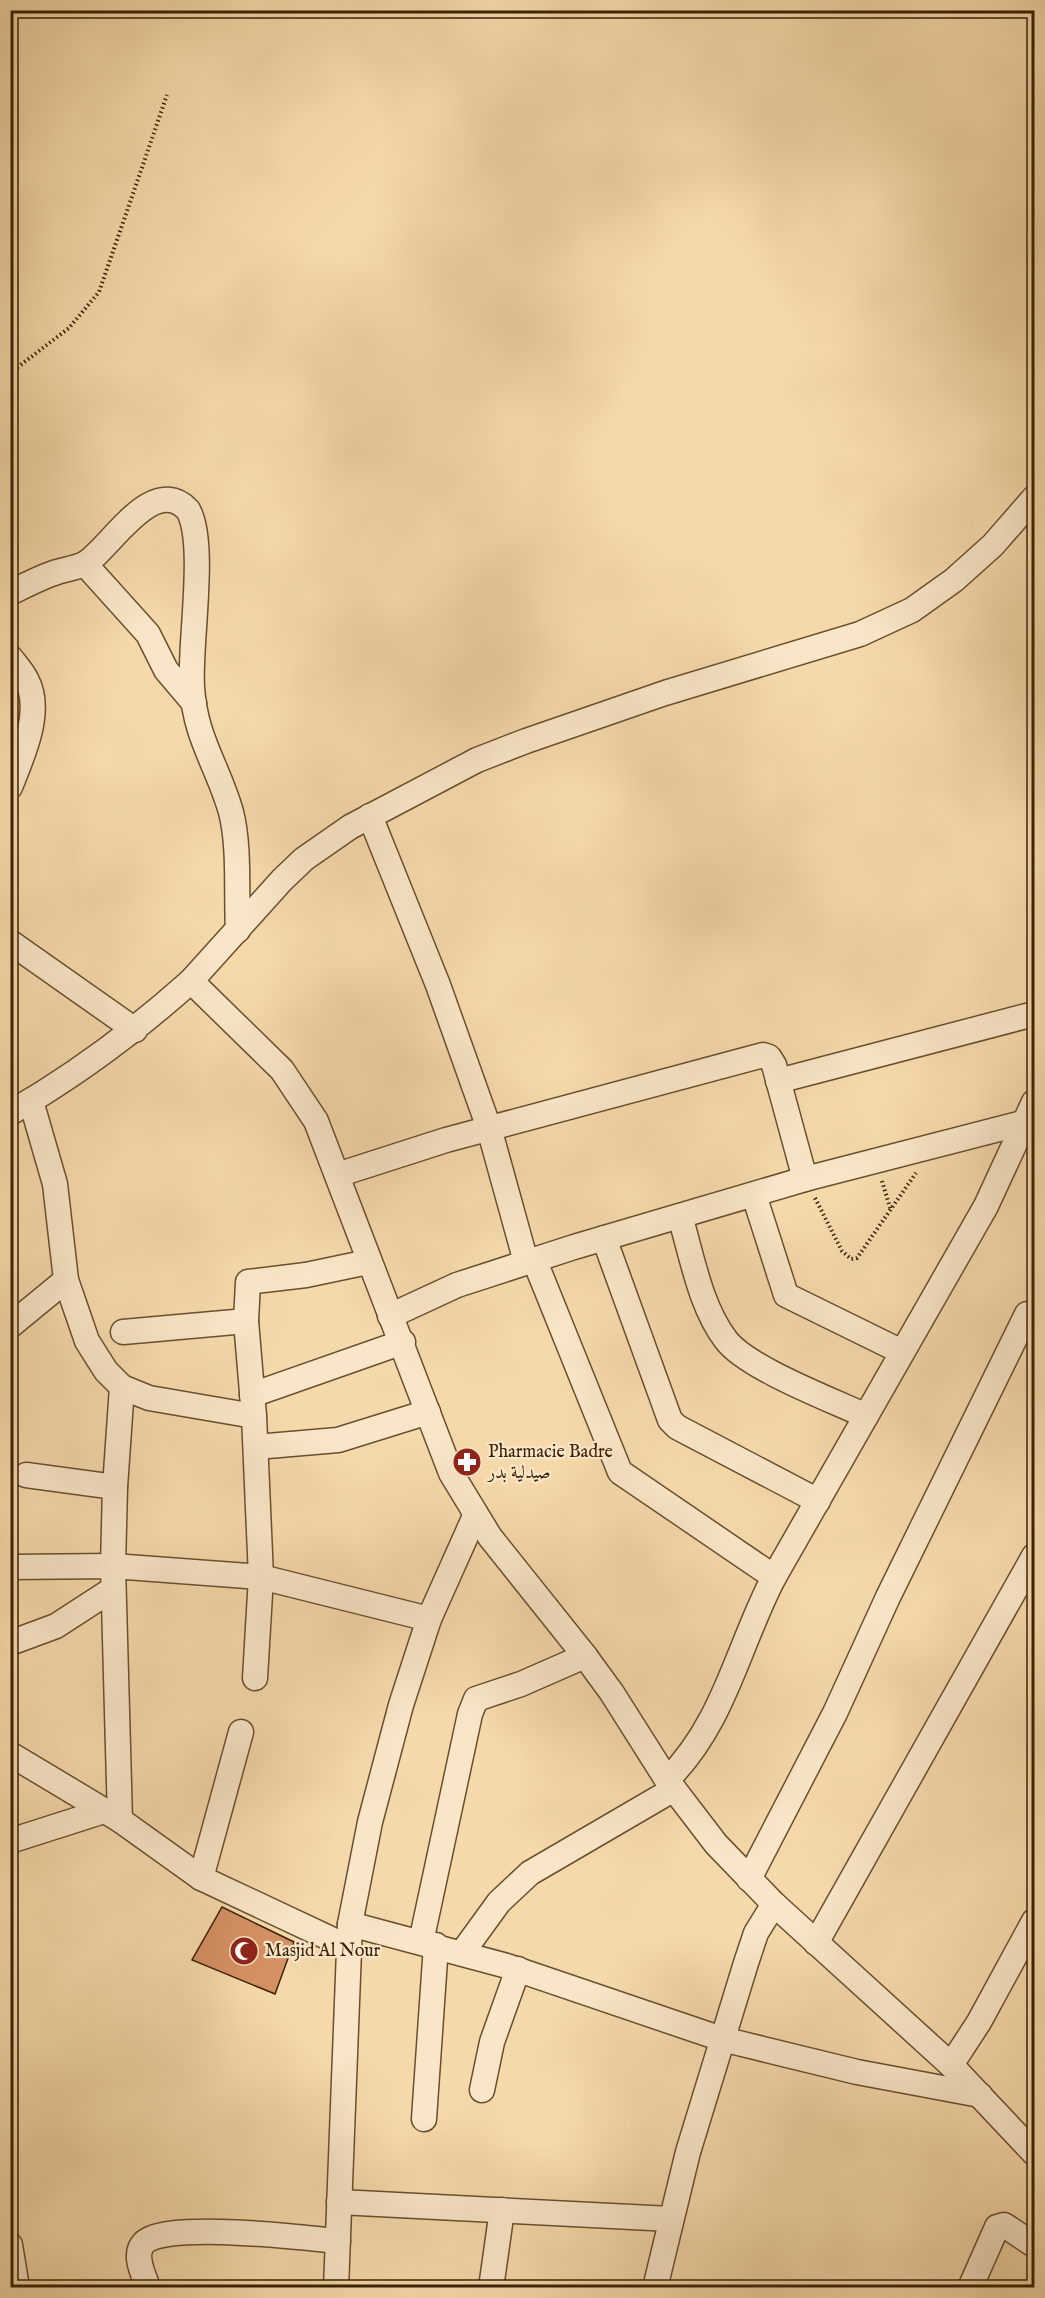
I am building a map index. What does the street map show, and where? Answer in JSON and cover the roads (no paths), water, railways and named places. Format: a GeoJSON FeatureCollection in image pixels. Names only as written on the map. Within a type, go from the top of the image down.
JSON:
{"type":"FeatureCollection","features":[{"type":"Feature","properties":{"kind":"street"},"geometry":{"type":"LineString","coordinates":[[10,1113],[135,1030],[191,981],[282,880],[304,859],[370,816],[477,760],[526,741],[665,693],[860,634],[912,610],[954,580],[993,545],[1035,498]]}},
{"type":"Feature","properties":{"kind":"street"},"geometry":{"type":"LineString","coordinates":[[10,593],[46,576],[85,564],[120,528],[150,506],[162,502],[177,502],[188,510],[196,541],[192,664],[194,703],[199,732],[231,813],[238,930]]}},
{"type":"Feature","properties":{"kind":"street"},"geometry":{"type":"LineString","coordinates":[[85,564],[148,634],[166,670],[194,703]]}},
{"type":"Feature","properties":{"kind":"street"},"geometry":{"type":"LineString","coordinates":[[10,657],[27,682],[33,703],[30,726],[10,787]]}},
{"type":"Feature","properties":{"kind":"street"},"geometry":{"type":"LineString","coordinates":[[370,816],[438,985],[489,1128],[530,1261],[620,1472],[774,1577]]}},
{"type":"Feature","properties":{"kind":"street"},"geometry":{"type":"LineString","coordinates":[[10,942],[135,1030]]}},
{"type":"Feature","properties":{"kind":"street"},"geometry":{"type":"LineString","coordinates":[[191,981],[282,1070],[316,1121],[368,1262],[403,1342],[451,1473],[475,1516],[516,1572],[585,1656],[670,1785],[716,1844],[774,1904],[951,2065],[1035,2153]]}},
{"type":"Feature","properties":{"kind":"street"},"geometry":{"type":"LineString","coordinates":[[778,1081],[861,1057],[1035,1014]]}},
{"type":"Feature","properties":{"kind":"street"},"geometry":{"type":"LineString","coordinates":[[337,1175],[489,1128],[758,1055],[766,1055],[772,1060],[805,1179]]}},
{"type":"Feature","properties":{"kind":"street"},"geometry":{"type":"LineString","coordinates":[[31,1101],[55,1184],[66,1280],[87,1341],[102,1366],[122,1387],[149,1398],[253,1405],[403,1342]]}},
{"type":"Feature","properties":{"kind":"street"},"geometry":{"type":"LineString","coordinates":[[390,1316],[457,1286],[530,1261],[805,1179],[931,1146],[1032,1114]]}},
{"type":"Feature","properties":{"kind":"street"},"geometry":{"type":"LineString","coordinates":[[462,1953],[499,1902],[530,1873],[670,1785],[692,1753],[714,1718],[752,1621],[774,1577],[986,1206],[1032,1114]]}},
{"type":"Feature","properties":{"kind":"street"},"geometry":{"type":"LineString","coordinates":[[754,1195],[786,1295],[902,1352]]}},
{"type":"Feature","properties":{"kind":"street"},"geometry":{"type":"LineString","coordinates":[[680,1216],[710,1311],[727,1342],[768,1369],[866,1416]]}},
{"type":"Feature","properties":{"kind":"street"},"geometry":{"type":"LineString","coordinates":[[604,1238],[670,1420],[677,1427],[818,1501]]}},
{"type":"Feature","properties":{"kind":"street"},"geometry":{"type":"LineString","coordinates":[[255,1678],[261,1577],[256,1448],[246,1321],[248,1282],[306,1275],[368,1262]]}},
{"type":"Feature","properties":{"kind":"street"},"geometry":{"type":"LineString","coordinates":[[10,1326],[66,1280]]}},
{"type":"Feature","properties":{"kind":"street"},"geometry":{"type":"LineString","coordinates":[[749,1879],[831,1722],[888,1597],[1027,1314]]}},
{"type":"Feature","properties":{"kind":"street"},"geometry":{"type":"LineString","coordinates":[[123,1332],[246,1321]]}},
{"type":"Feature","properties":{"kind":"street"},"geometry":{"type":"LineString","coordinates":[[112,1815],[115,1487],[122,1387]]}},
{"type":"Feature","properties":{"kind":"street"},"geometry":{"type":"LineString","coordinates":[[256,1448],[338,1440],[428,1412]]}},
{"type":"Feature","properties":{"kind":"street"},"geometry":{"type":"LineString","coordinates":[[26,1474],[115,1487]]}},
{"type":"Feature","properties":{"kind":"street"},"geometry":{"type":"LineString","coordinates":[[336,2288],[349,1935],[370,1822],[388,1751],[429,1619],[475,1516]]}},
{"type":"Feature","properties":{"kind":"street"},"geometry":{"type":"LineString","coordinates":[[816,1943],[1035,1556]]}},
{"type":"Feature","properties":{"kind":"street"},"geometry":{"type":"LineString","coordinates":[[10,1567],[113,1578],[261,1577],[429,1619]]}},
{"type":"Feature","properties":{"kind":"street"},"geometry":{"type":"LineString","coordinates":[[10,1643],[56,1626],[113,1578]]}},
{"type":"Feature","properties":{"kind":"street"},"geometry":{"type":"LineString","coordinates":[[424,2119],[428,1944],[476,1699],[521,1684],[585,1656]]}},
{"type":"Feature","properties":{"kind":"street"},"geometry":{"type":"LineString","coordinates":[[201,1878],[241,1732]]}},
{"type":"Feature","properties":{"kind":"street"},"geometry":{"type":"LineString","coordinates":[[10,1754],[112,1815],[201,1878],[349,1935],[428,1944],[518,1969],[722,2039],[857,2072],[980,2095]]}},
{"type":"Feature","properties":{"kind":"street"},"geometry":{"type":"LineString","coordinates":[[10,1841],[112,1815]]}},
{"type":"Feature","properties":{"kind":"street"},"geometry":{"type":"LineString","coordinates":[[655,2288],[671,2219],[722,2039],[751,1947],[764,1917],[774,1904]]}},
{"type":"Feature","properties":{"kind":"street"},"geometry":{"type":"LineString","coordinates":[[951,2065],[979,2022],[1035,1921]]}},
{"type":"Feature","properties":{"kind":"street"},"geometry":{"type":"LineString","coordinates":[[482,2090],[492,2042],[518,1969]]}},
{"type":"Feature","properties":{"kind":"street"},"geometry":{"type":"LineString","coordinates":[[339,2202],[671,2219]]}},
{"type":"Feature","properties":{"kind":"street"},"geometry":{"type":"LineString","coordinates":[[491,2288],[502,2210]]}},
{"type":"Feature","properties":{"kind":"street"},"geometry":{"type":"LineString","coordinates":[[970,2288],[997,2227],[1004,2225],[1035,2245]]}},
{"type":"Feature","properties":{"kind":"street"},"geometry":{"type":"LineString","coordinates":[[148,2288],[139,2256],[144,2242],[154,2235],[188,2230],[338,2241]]}},
{"type":"Feature","properties":{"kind":"street"},"geometry":{"type":"LineString","coordinates":[[10,2245],[16,2288]]}},
{"type":"Feature","properties":{"kind":"place","name":"Pharmacie Badre صيدلية بدر"},"geometry":{"type":"Point","coordinates":[467,1462]}},
{"type":"Feature","properties":{"kind":"place","name":"Masjid Al Nour"},"geometry":{"type":"Point","coordinates":[244,1951]}}]}
